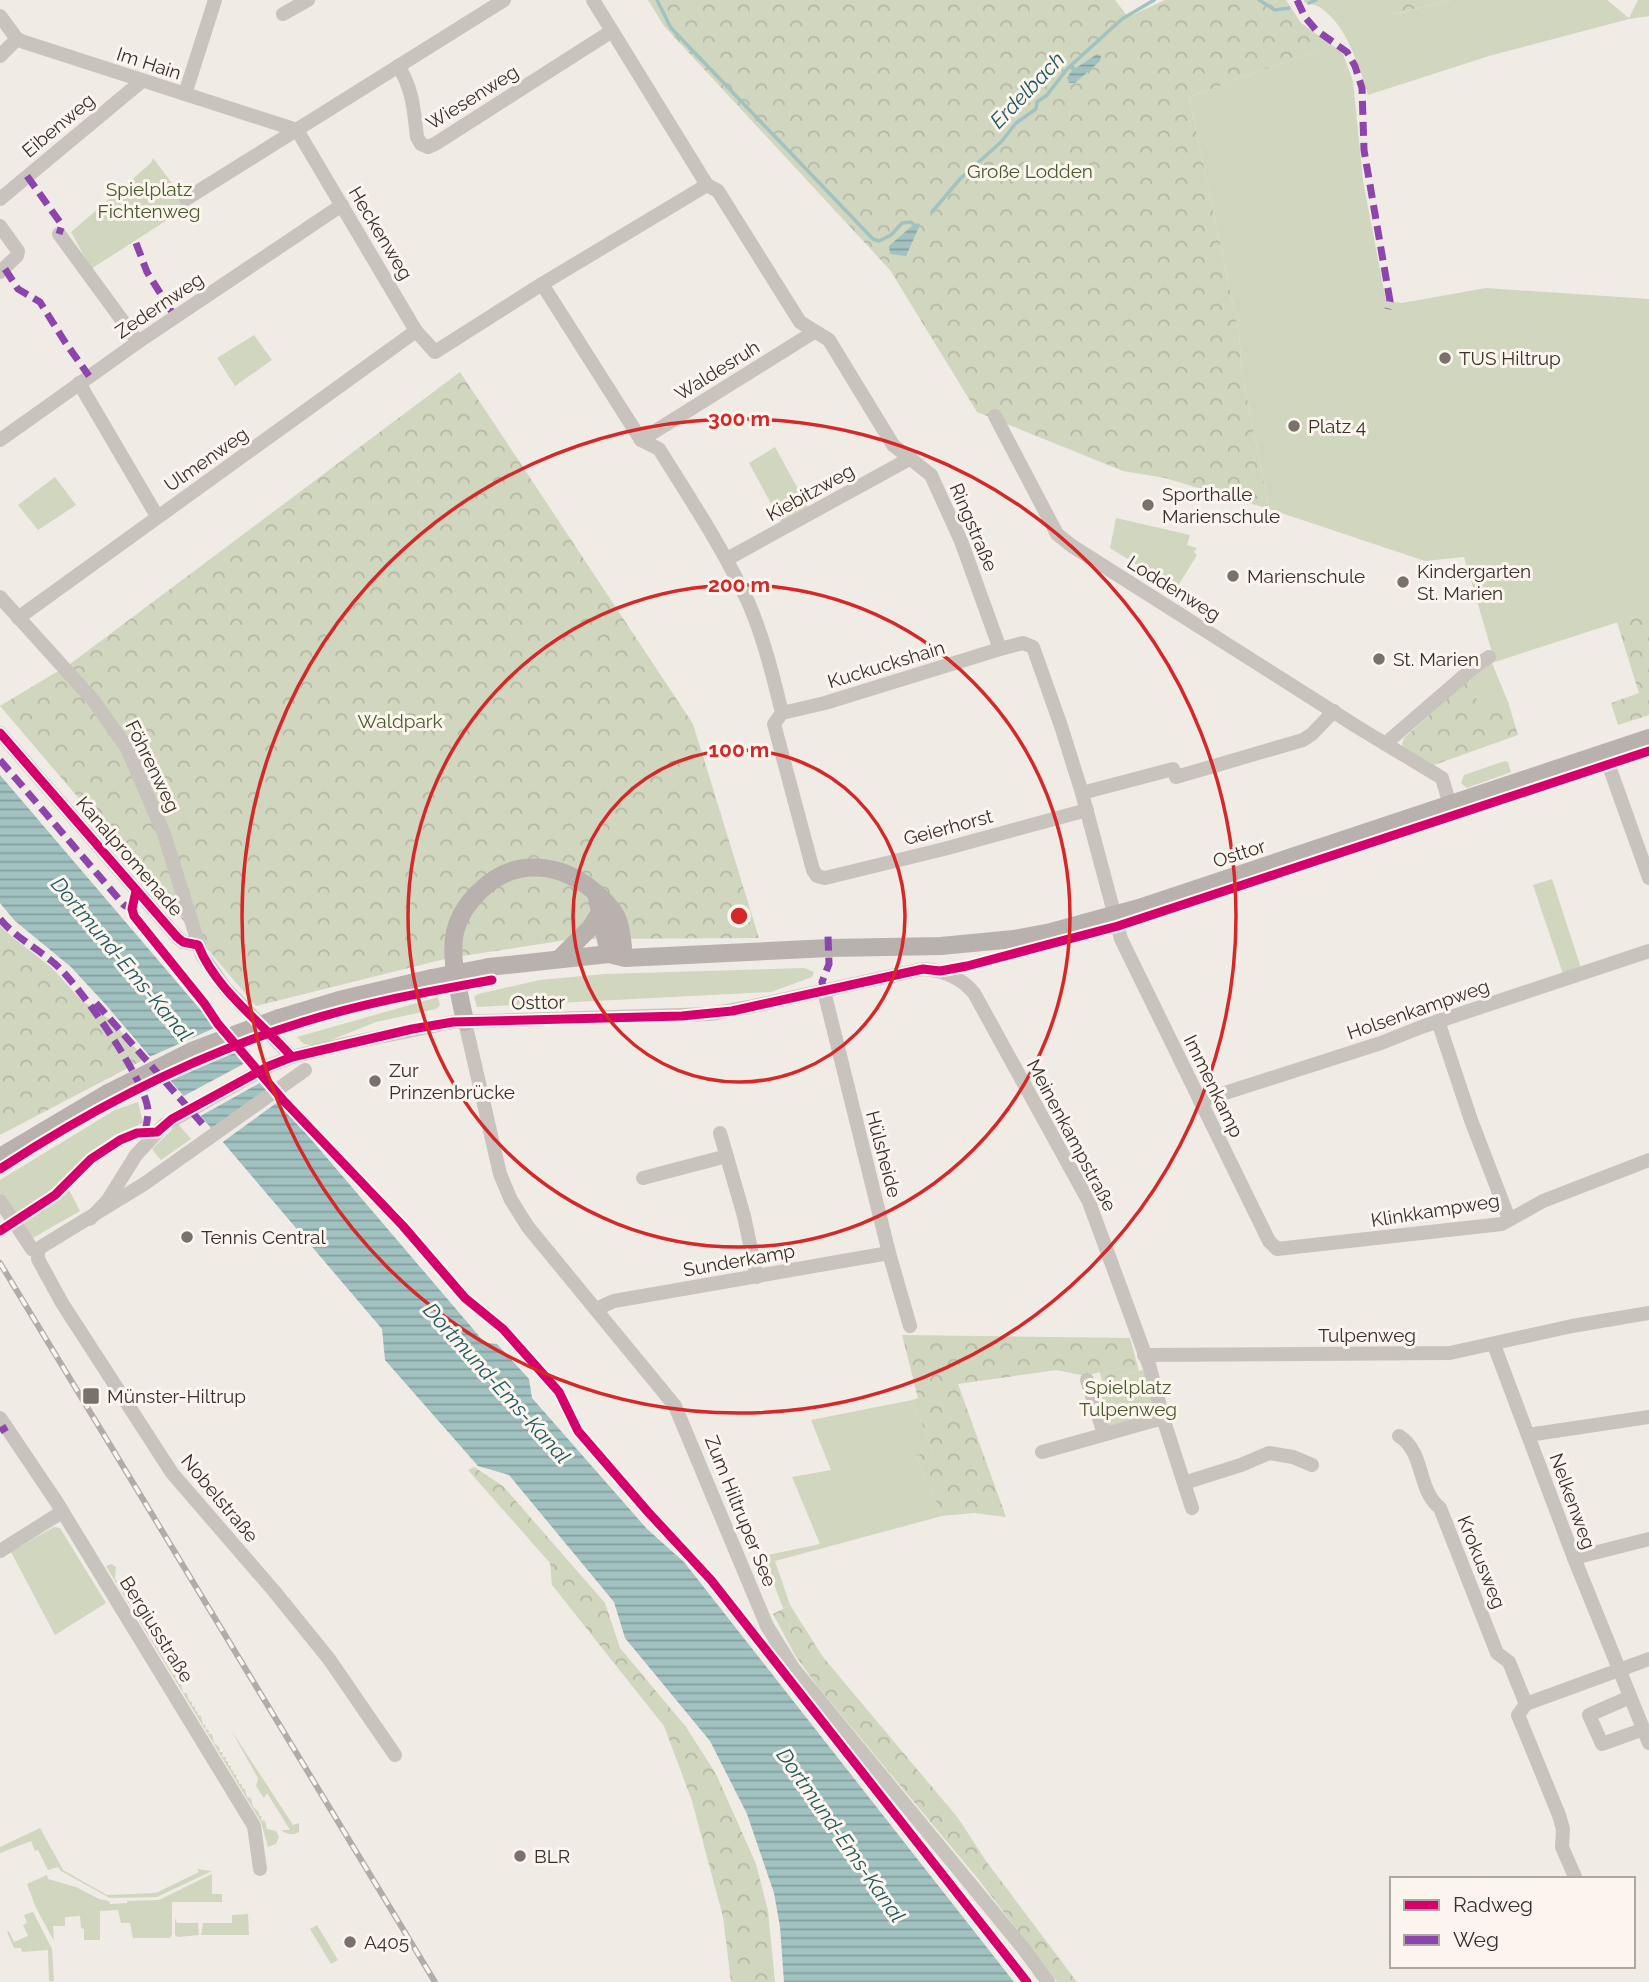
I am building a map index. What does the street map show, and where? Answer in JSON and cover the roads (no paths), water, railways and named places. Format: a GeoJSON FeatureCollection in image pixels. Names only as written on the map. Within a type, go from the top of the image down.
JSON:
{"type":"FeatureCollection","features":[{"type":"Feature","properties":{"kind":"main road","name":"Osttor"},"geometry":{"type":"LineString","coordinates":[[0,1157],[108,1093],[192,1051],[279,1018],[339,1000],[489,967],[616,950],[786,944],[830,948],[977,944],[1051,932],[1116,915],[1649,738]]}},
{"type":"Feature","properties":{"kind":"main road"},"geometry":{"type":"LineString","coordinates":[[465,1022],[454,956],[458,921],[470,901],[488,882],[508,872],[532,867],[555,869],[577,877],[610,906],[618,919],[616,950]]}},
{"type":"Feature","properties":{"kind":"main road"},"geometry":{"type":"LineString","coordinates":[[596,893],[616,950]]}},
{"type":"Feature","properties":{"kind":"main road"},"geometry":{"type":"LineString","coordinates":[[560,958],[585,934],[601,911]]}},
{"type":"Feature","properties":{"kind":"street"},"geometry":{"type":"LineString","coordinates":[[185,94],[215,0]]}},
{"type":"Feature","properties":{"kind":"street"},"geometry":{"type":"LineString","coordinates":[[186,199],[504,0]]}},
{"type":"Feature","properties":{"kind":"street","name":"Ringstraße"},"geometry":{"type":"LineString","coordinates":[[593,0],[707,185],[718,191],[800,322],[829,340],[893,444],[931,475],[961,541],[1000,649]]}},
{"type":"Feature","properties":{"kind":"street"},"geometry":{"type":"LineString","coordinates":[[284,14],[301,2]]}},
{"type":"Feature","properties":{"kind":"street"},"geometry":{"type":"LineString","coordinates":[[0,16],[17,39],[0,56]]}},
{"type":"Feature","properties":{"kind":"street","name":"Wiesenweg"},"geometry":{"type":"LineString","coordinates":[[398,66],[411,90],[417,137],[421,144],[428,147],[612,31]]}},
{"type":"Feature","properties":{"kind":"street","name":"Im Hain"},"geometry":{"type":"LineString","coordinates":[[17,39],[297,130]]}},
{"type":"Feature","properties":{"kind":"street","name":"Eibenweg"},"geometry":{"type":"LineString","coordinates":[[0,199],[142,81]]}},
{"type":"Feature","properties":{"kind":"street","name":"Heckenweg"},"geometry":{"type":"LineString","coordinates":[[297,130],[416,331],[435,352],[542,284]]}},
{"type":"Feature","properties":{"kind":"street"},"geometry":{"type":"LineString","coordinates":[[707,185],[542,284],[641,440],[659,449],[727,559],[750,606],[782,713]]}},
{"type":"Feature","properties":{"kind":"street","name":"Zedernweg"},"geometry":{"type":"LineString","coordinates":[[3,432],[342,205]]}},
{"type":"Feature","properties":{"kind":"street"},"geometry":{"type":"LineString","coordinates":[[0,226],[18,251],[0,272]]}},
{"type":"Feature","properties":{"kind":"street"},"geometry":{"type":"LineString","coordinates":[[59,233],[138,342]]}},
{"type":"Feature","properties":{"kind":"street","name":"Ulmenweg"},"geometry":{"type":"LineString","coordinates":[[18,618],[416,331]]}},
{"type":"Feature","properties":{"kind":"street","name":"Waldesruh"},"geometry":{"type":"LineString","coordinates":[[641,440],[814,332]]}},
{"type":"Feature","properties":{"kind":"street"},"geometry":{"type":"LineString","coordinates":[[79,383],[158,516]]}},
{"type":"Feature","properties":{"kind":"street","name":"Loddenweg"},"geometry":{"type":"LineString","coordinates":[[995,416],[1057,534],[1072,547],[1442,778],[1450,805]]}},
{"type":"Feature","properties":{"kind":"street","name":"Kiebitzweg"},"geometry":{"type":"LineString","coordinates":[[727,559],[911,458]]}},
{"type":"Feature","properties":{"kind":"street","name":"Föhrenweg"},"geometry":{"type":"LineString","coordinates":[[0,597],[93,699],[127,748],[164,835],[198,945]]}},
{"type":"Feature","properties":{"kind":"street"},"geometry":{"type":"LineString","coordinates":[[1000,649],[1024,643],[1032,647],[1061,726],[1116,915]]}},
{"type":"Feature","properties":{"kind":"street","name":"Kuckuckshain"},"geometry":{"type":"LineString","coordinates":[[782,713],[825,703],[1000,649]]}},
{"type":"Feature","properties":{"kind":"street"},"geometry":{"type":"LineString","coordinates":[[1385,744],[1489,657]]}},
{"type":"Feature","properties":{"kind":"street"},"geometry":{"type":"LineString","coordinates":[[1082,793],[1173,769],[1175,777],[1303,740],[1334,711]]}},
{"type":"Feature","properties":{"kind":"street","name":"Geierhorst"},"geometry":{"type":"LineString","coordinates":[[782,713],[774,724],[813,870],[817,876],[825,878],[944,849],[1087,810]]}},
{"type":"Feature","properties":{"kind":"street","name":"Kanalpromenade"},"geometry":{"type":"LineString","coordinates":[[0,733],[177,937],[183,942],[198,945]]}},
{"type":"Feature","properties":{"kind":"street"},"geometry":{"type":"LineString","coordinates":[[1604,752],[1649,878]]}},
{"type":"Feature","properties":{"kind":"street","name":"Immenkamp"},"geometry":{"type":"LineString","coordinates":[[1116,915],[1121,939],[1269,1241],[1277,1249],[1299,1248]]}},
{"type":"Feature","properties":{"kind":"street"},"geometry":{"type":"LineString","coordinates":[[198,945],[207,965],[225,988],[292,1057]]}},
{"type":"Feature","properties":{"kind":"street","name":"Holsenkampweg"},"geometry":{"type":"LineString","coordinates":[[1200,1101],[1381,1043],[1438,1021],[1649,951]]}},
{"type":"Feature","properties":{"kind":"street","name":"Osttor"},"geometry":{"type":"LineString","coordinates":[[90,1219],[108,1200],[126,1169],[146,1143],[164,1125],[269,1066],[292,1057],[412,1029],[465,1022],[687,1016],[732,1011],[923,969],[940,971]]}},
{"type":"Feature","properties":{"kind":"street","name":"Meinenkampstraße"},"geometry":{"type":"LineString","coordinates":[[940,971],[963,982],[974,993],[1090,1202],[1144,1355],[1192,1508]]}},
{"type":"Feature","properties":{"kind":"street","name":"Hülsheide"},"geometry":{"type":"LineString","coordinates":[[824,991],[889,1253],[910,1326]]}},
{"type":"Feature","properties":{"kind":"street"},"geometry":{"type":"LineString","coordinates":[[1438,1021],[1471,1120],[1510,1219]]}},
{"type":"Feature","properties":{"kind":"street","name":"Zum Hiltruper See"},"geometry":{"type":"LineString","coordinates":[[465,1022],[495,1157],[506,1189],[528,1227],[675,1406],[767,1626],[793,1668],[1048,1982]]}},
{"type":"Feature","properties":{"kind":"street","name":"Osttor"},"geometry":{"type":"LineString","coordinates":[[38,1251],[208,1140],[305,1070]]}},
{"type":"Feature","properties":{"kind":"street"},"geometry":{"type":"LineString","coordinates":[[720,1133],[744,1216],[757,1277]]}},
{"type":"Feature","properties":{"kind":"street"},"geometry":{"type":"LineString","coordinates":[[643,1178],[727,1156]]}},
{"type":"Feature","properties":{"kind":"street","name":"Klinkkampweg"},"geometry":{"type":"LineString","coordinates":[[1299,1248],[1502,1224],[1542,1201],[1649,1160]]}},
{"type":"Feature","properties":{"kind":"street"},"geometry":{"type":"LineString","coordinates":[[0,1201],[32,1249],[38,1251]]}},
{"type":"Feature","properties":{"kind":"street","name":"Nobelstraße"},"geometry":{"type":"LineString","coordinates":[[38,1251],[38,1259],[62,1303],[172,1473],[329,1659],[395,1755]]}},
{"type":"Feature","properties":{"kind":"street","name":"Sunderkamp"},"geometry":{"type":"LineString","coordinates":[[596,1309],[614,1301],[889,1253]]}},
{"type":"Feature","properties":{"kind":"street","name":"Tulpenweg"},"geometry":{"type":"LineString","coordinates":[[1144,1355],[1450,1353],[1573,1326],[1649,1313]]}},
{"type":"Feature","properties":{"kind":"street","name":"Nelkenweg"},"geometry":{"type":"LineString","coordinates":[[1494,1345],[1574,1558],[1649,1744]]}},
{"type":"Feature","properties":{"kind":"street"},"geometry":{"type":"LineString","coordinates":[[1087,1380],[1104,1434]]}},
{"type":"Feature","properties":{"kind":"street"},"geometry":{"type":"LineString","coordinates":[[1528,1435],[1649,1417]]}},
{"type":"Feature","properties":{"kind":"street","name":"Bergiusstraße"},"geometry":{"type":"LineString","coordinates":[[0,1418],[62,1512],[254,1826],[260,1869]]}},
{"type":"Feature","properties":{"kind":"street"},"geometry":{"type":"LineString","coordinates":[[1042,1452],[1163,1418]]}},
{"type":"Feature","properties":{"kind":"street","name":"Krokusweg"},"geometry":{"type":"LineString","coordinates":[[1399,1436],[1409,1443],[1431,1501],[1440,1508],[1497,1653],[1509,1662],[1541,1774],[1559,1815],[1563,1829],[1562,1847],[1575,1877]]}},
{"type":"Feature","properties":{"kind":"street"},"geometry":{"type":"LineString","coordinates":[[1184,1483],[1241,1465],[1269,1452],[1293,1457],[1311,1465]]}},
{"type":"Feature","properties":{"kind":"street"},"geometry":{"type":"LineString","coordinates":[[0,1551],[62,1512]]}},
{"type":"Feature","properties":{"kind":"street"},"geometry":{"type":"LineString","coordinates":[[1574,1558],[1649,1539]]}},
{"type":"Feature","properties":{"kind":"street"},"geometry":{"type":"LineString","coordinates":[[1522,1710],[1649,1659]]}},
{"type":"Feature","properties":{"kind":"street"},"geometry":{"type":"LineString","coordinates":[[1630,1697],[1589,1715],[1602,1744],[1644,1729]]}},
{"type":"Feature","properties":{"kind":"water"},"geometry":{"type":"Polygon","coordinates":[[[1097,54],[1101,56],[1100,61],[1075,83],[1069,83],[1067,78],[1072,70],[1068,68],[1072,65],[1076,68],[1097,54]]]}},
{"type":"Feature","properties":{"kind":"water"},"geometry":{"type":"Polygon","coordinates":[[[913,225],[919,227],[906,256],[890,254],[889,246],[913,225]]]}},
{"type":"Feature","properties":{"kind":"water","name":"Dortmund-Ems-Kanal"},"geometry":{"type":"Polygon","coordinates":[[[0,775],[485,1343],[497,1344],[529,1379],[532,1398],[647,1529],[684,1562],[1014,1982],[784,1982],[780,1927],[774,1893],[747,1814],[710,1741],[625,1638],[614,1602],[509,1475],[478,1466],[385,1360],[382,1329],[107,1006],[71,967],[15,921],[0,903],[0,775]]]}},
{"type":"Feature","properties":{"kind":"waterway"},"geometry":{"type":"LineString","coordinates":[[657,0],[671,28],[873,239],[879,241],[891,235],[902,223],[911,222],[917,227],[918,225]]}},
{"type":"Feature","properties":{"kind":"waterway","name":"Erdelbach"},"geometry":{"type":"LineString","coordinates":[[932,212],[960,179],[1001,142],[1016,123],[1036,109],[1037,102],[1047,95],[1067,69],[1122,19],[1154,0]]}},
{"type":"Feature","properties":{"kind":"waterway","name":"Erdelbach"},"geometry":{"type":"LineString","coordinates":[[1259,0],[1275,10],[1289,8]]}},
{"type":"Feature","properties":{"kind":"waterway","name":"Erdelbach"},"geometry":{"type":"LineString","coordinates":[[1309,3],[1316,0]]}},
{"type":"Feature","properties":{"kind":"railway"},"geometry":{"type":"LineString","coordinates":[[0,1263],[435,1982]]}},
{"type":"Feature","properties":{"kind":"place","name":"TUS Hiltrup"},"geometry":{"type":"Point","coordinates":[1445,358]}},
{"type":"Feature","properties":{"kind":"place","name":"Platz 4"},"geometry":{"type":"Point","coordinates":[1294,426]}},
{"type":"Feature","properties":{"kind":"place","name":"Sporthalle Marienschule"},"geometry":{"type":"Point","coordinates":[1148,505]}},
{"type":"Feature","properties":{"kind":"place","name":"Marienschule"},"geometry":{"type":"Point","coordinates":[1233,576]}},
{"type":"Feature","properties":{"kind":"place","name":"Kindergarten St. Marien"},"geometry":{"type":"Point","coordinates":[1403,582]}},
{"type":"Feature","properties":{"kind":"place","name":"St. Marien"},"geometry":{"type":"Point","coordinates":[1379,659]}},
{"type":"Feature","properties":{"kind":"place","name":"Zur Prinzenbrücke"},"geometry":{"type":"Point","coordinates":[375,1081]}},
{"type":"Feature","properties":{"kind":"place","name":"Tennis Central"},"geometry":{"type":"Point","coordinates":[187,1237]}},
{"type":"Feature","properties":{"kind":"place","name":"Münster-Hiltrup"},"geometry":{"type":"Point","coordinates":[91,1396]}},
{"type":"Feature","properties":{"kind":"place","name":"BLR"},"geometry":{"type":"Point","coordinates":[520,1856]}},
{"type":"Feature","properties":{"kind":"place","name":"A405"},"geometry":{"type":"Point","coordinates":[350,1942]}},
{"type":"Feature","properties":{"kind":"park label","name":"Große Lodden"},"geometry":{"type":"Point","coordinates":[1030,171]}},
{"type":"Feature","properties":{"kind":"park label","name":"Spielplatz Fichtenweg"},"geometry":{"type":"Point","coordinates":[149,200]}},
{"type":"Feature","properties":{"kind":"park label","name":"Waldpark"},"geometry":{"type":"Point","coordinates":[400,721]}},
{"type":"Feature","properties":{"kind":"park label","name":"Spielplatz Tulpenweg"},"geometry":{"type":"Point","coordinates":[1128,1398]}}]}
